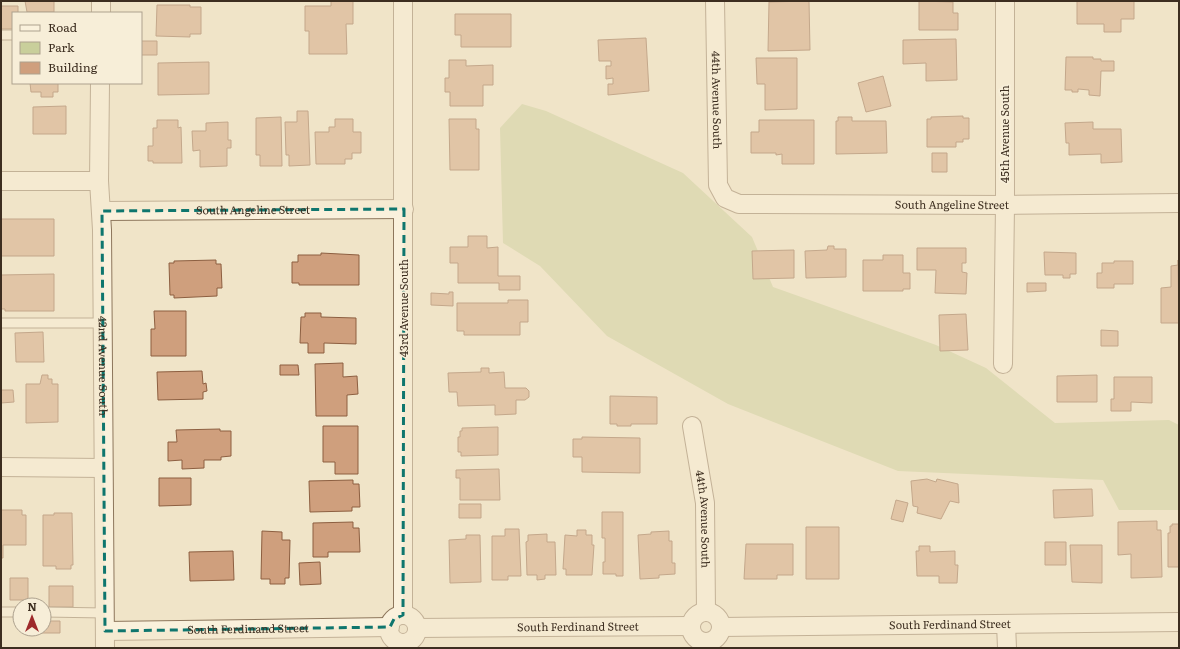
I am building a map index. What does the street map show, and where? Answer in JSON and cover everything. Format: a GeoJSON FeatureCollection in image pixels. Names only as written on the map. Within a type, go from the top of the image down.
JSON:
{"type":"FeatureCollection","features":[{"type":"Feature","properties":{"kind":"street"},"geometry":{"type":"LineString","coordinates":[[101,1],[101,12]]}},
{"type":"Feature","properties":{"kind":"street","name":"43rd Avenue South"},"geometry":{"type":"LineString","coordinates":[[403,1],[403,615]]}},
{"type":"Feature","properties":{"kind":"street","name":"44th Avenue South"},"geometry":{"type":"LineString","coordinates":[[715,1],[718,185],[725,198]]}},
{"type":"Feature","properties":{"kind":"street","name":"45th Avenue South"},"geometry":{"type":"LineString","coordinates":[[1003,364],[1005,1]]}},
{"type":"Feature","properties":{"kind":"street","name":"42nd Avenue South"},"geometry":{"type":"LineString","coordinates":[[100,84],[99,182],[102,211],[105,639]]}},
{"type":"Feature","properties":{"kind":"street"},"geometry":{"type":"LineString","coordinates":[[1,181],[99,182]]}},
{"type":"Feature","properties":{"kind":"street","name":"South Angeline Street"},"geometry":{"type":"LineString","coordinates":[[725,198],[739,204],[1005,205],[1179,203]]}},
{"type":"Feature","properties":{"kind":"street","name":"South Angeline Street"},"geometry":{"type":"LineString","coordinates":[[102,211],[404,209]]}},
{"type":"Feature","properties":{"kind":"street","name":"44th Avenue South"},"geometry":{"type":"LineString","coordinates":[[692,426],[705,503],[706,612]]}},
{"type":"Feature","properties":{"kind":"street"},"geometry":{"type":"LineString","coordinates":[[1,467],[103,468]]}},
{"type":"Feature","properties":{"kind":"street"},"geometry":{"type":"LineString","coordinates":[[706,612],[716,615],[721,626],[719,634],[716,638],[706,645],[695,637],[691,626],[696,616],[706,612]]}},
{"type":"Feature","properties":{"kind":"street"},"geometry":{"type":"LineString","coordinates":[[403,615],[414,619],[417,628],[413,639],[404,645],[392,636],[390,627],[394,619],[403,615]]}},
{"type":"Feature","properties":{"kind":"street","name":"South Ferdinand Street"},"geometry":{"type":"LineString","coordinates":[[721,626],[1179,622]]}},
{"type":"Feature","properties":{"kind":"street"},"geometry":{"type":"LineString","coordinates":[[1006,624],[1007,648]]}},
{"type":"Feature","properties":{"kind":"street","name":"South Ferdinand Street"},"geometry":{"type":"LineString","coordinates":[[417,628],[691,626]]}},
{"type":"Feature","properties":{"kind":"street","name":"South Ferdinand Street"},"geometry":{"type":"LineString","coordinates":[[105,639],[390,627]]}},
{"type":"Feature","properties":{"kind":"lane"},"geometry":{"type":"LineString","coordinates":[[1,35],[12,35]]}},
{"type":"Feature","properties":{"kind":"lane"},"geometry":{"type":"LineString","coordinates":[[1,323],[102,323]]}},
{"type":"Feature","properties":{"kind":"lane"},"geometry":{"type":"LineString","coordinates":[[1,612],[12,612]]}},
{"type":"Feature","properties":{"kind":"lane"},"geometry":{"type":"LineString","coordinates":[[52,612],[105,613]]}},
{"type":"Feature","properties":{"kind":"highlighted area"},"geometry":{"type":"Polygon","coordinates":[[[404,209],[403,615],[394,619],[390,627],[105,631],[102,211],[404,209]]]}},
{"type":"Feature","properties":{"kind":"green space"},"geometry":{"type":"Polygon","coordinates":[[[522,104],[546,111],[683,173],[752,237],[773,287],[936,345],[986,368],[1055,423],[1169,420],[1179,425],[1179,510],[1119,510],[1103,480],[898,471],[728,404],[607,336],[540,266],[503,243],[500,128],[522,104]]]}},
{"type":"Feature","properties":{"kind":"building"},"geometry":{"type":"Polygon","coordinates":[[[25,1],[54,1],[54,12],[27,12],[25,1]]]}},
{"type":"Feature","properties":{"kind":"building"},"geometry":{"type":"Polygon","coordinates":[[[331,1],[353,1],[353,24],[346,24],[347,54],[309,54],[309,31],[305,31],[305,6],[331,6],[331,1]]]}},
{"type":"Feature","properties":{"kind":"building"},"geometry":{"type":"Polygon","coordinates":[[[809,1],[810,50],[768,51],[769,2],[809,1]]]}},
{"type":"Feature","properties":{"kind":"building"},"geometry":{"type":"Polygon","coordinates":[[[919,1],[953,2],[953,13],[958,13],[958,30],[919,30],[919,1]]]}},
{"type":"Feature","properties":{"kind":"building"},"geometry":{"type":"Polygon","coordinates":[[[1077,1],[1134,1],[1134,19],[1121,19],[1121,32],[1104,32],[1104,24],[1077,24],[1077,1]]]}},
{"type":"Feature","properties":{"kind":"building"},"geometry":{"type":"Polygon","coordinates":[[[157,5],[190,5],[190,7],[201,7],[201,34],[190,34],[190,37],[156,36],[157,5]]]}},
{"type":"Feature","properties":{"kind":"building"},"geometry":{"type":"Polygon","coordinates":[[[1,6],[18,6],[18,12],[12,12],[12,29],[1,29],[1,6]]]}},
{"type":"Feature","properties":{"kind":"building"},"geometry":{"type":"Polygon","coordinates":[[[455,14],[511,14],[511,47],[461,47],[461,35],[455,35],[455,14]]]}},
{"type":"Feature","properties":{"kind":"building"},"geometry":{"type":"Polygon","coordinates":[[[646,38],[649,91],[608,95],[608,84],[613,84],[613,78],[606,79],[606,66],[611,66],[611,61],[599,61],[598,40],[646,38]]]}},
{"type":"Feature","properties":{"kind":"building"},"geometry":{"type":"Polygon","coordinates":[[[956,39],[957,80],[926,81],[926,63],[903,64],[903,40],[956,39]]]}},
{"type":"Feature","properties":{"kind":"building"},"geometry":{"type":"Polygon","coordinates":[[[142,41],[157,41],[157,55],[142,55],[142,41]]]}},
{"type":"Feature","properties":{"kind":"building"},"geometry":{"type":"Polygon","coordinates":[[[1066,57],[1093,57],[1093,59],[1101,59],[1101,61],[1114,61],[1114,71],[1101,71],[1100,96],[1089,95],[1089,90],[1078,89],[1078,92],[1072,92],[1072,90],[1065,90],[1066,57]]]}},
{"type":"Feature","properties":{"kind":"building"},"geometry":{"type":"Polygon","coordinates":[[[756,58],[797,58],[797,109],[765,110],[765,84],[757,84],[756,58]]]}},
{"type":"Feature","properties":{"kind":"building"},"geometry":{"type":"Polygon","coordinates":[[[449,60],[466,60],[466,66],[493,65],[493,85],[483,85],[483,106],[450,106],[450,92],[445,92],[445,78],[449,78],[449,60]]]}},
{"type":"Feature","properties":{"kind":"building"},"geometry":{"type":"Polygon","coordinates":[[[209,62],[209,94],[158,95],[158,63],[209,62]]]}},
{"type":"Feature","properties":{"kind":"building"},"geometry":{"type":"Polygon","coordinates":[[[883,76],[891,106],[866,112],[858,83],[883,76]]]}},
{"type":"Feature","properties":{"kind":"building"},"geometry":{"type":"Polygon","coordinates":[[[30,84],[58,84],[58,92],[53,92],[53,97],[41,97],[41,92],[31,92],[30,84]]]}},
{"type":"Feature","properties":{"kind":"building"},"geometry":{"type":"Polygon","coordinates":[[[66,106],[66,134],[33,134],[33,107],[66,106]]]}},
{"type":"Feature","properties":{"kind":"building"},"geometry":{"type":"Polygon","coordinates":[[[297,111],[308,111],[310,165],[289,166],[289,155],[286,155],[285,122],[297,122],[297,111]]]}},
{"type":"Feature","properties":{"kind":"building"},"geometry":{"type":"Polygon","coordinates":[[[963,116],[963,118],[969,118],[969,139],[963,139],[963,142],[956,142],[956,147],[927,147],[927,119],[931,119],[931,117],[963,116]]]}},
{"type":"Feature","properties":{"kind":"building"},"geometry":{"type":"Polygon","coordinates":[[[281,117],[282,166],[260,166],[260,155],[256,155],[256,118],[281,117]]]}},
{"type":"Feature","properties":{"kind":"building"},"geometry":{"type":"Polygon","coordinates":[[[838,117],[852,117],[852,121],[886,121],[887,153],[836,154],[836,121],[838,121],[838,117]]]}},
{"type":"Feature","properties":{"kind":"building"},"geometry":{"type":"Polygon","coordinates":[[[335,119],[353,119],[353,132],[361,132],[361,153],[352,153],[352,159],[345,159],[345,164],[316,164],[315,132],[329,132],[329,127],[335,127],[335,119]]]}},
{"type":"Feature","properties":{"kind":"building"},"geometry":{"type":"Polygon","coordinates":[[[449,119],[476,119],[476,129],[479,129],[479,170],[450,170],[449,119]]]}},
{"type":"Feature","properties":{"kind":"building"},"geometry":{"type":"Polygon","coordinates":[[[157,120],[178,120],[178,128],[181,127],[182,163],[153,163],[153,161],[148,161],[148,146],[153,146],[153,128],[157,128],[157,120]]]}},
{"type":"Feature","properties":{"kind":"building"},"geometry":{"type":"Polygon","coordinates":[[[759,120],[814,120],[814,164],[782,164],[782,154],[751,153],[751,132],[759,132],[759,120]]]}},
{"type":"Feature","properties":{"kind":"building"},"geometry":{"type":"Polygon","coordinates":[[[228,122],[228,140],[231,140],[231,148],[227,148],[227,166],[200,167],[200,150],[193,151],[192,131],[206,131],[206,123],[228,122]]]}},
{"type":"Feature","properties":{"kind":"building"},"geometry":{"type":"Polygon","coordinates":[[[1093,122],[1093,129],[1121,129],[1122,162],[1101,163],[1101,154],[1069,155],[1069,143],[1066,143],[1065,123],[1093,122]]]}},
{"type":"Feature","properties":{"kind":"building"},"geometry":{"type":"Polygon","coordinates":[[[932,153],[947,153],[947,172],[932,172],[932,153]]]}},
{"type":"Feature","properties":{"kind":"building"},"geometry":{"type":"Polygon","coordinates":[[[1,219],[54,219],[54,256],[1,256],[1,219]]]}},
{"type":"Feature","properties":{"kind":"building"},"geometry":{"type":"Polygon","coordinates":[[[468,236],[487,236],[487,248],[498,247],[498,276],[520,276],[520,290],[499,290],[499,283],[458,283],[458,263],[450,263],[450,247],[468,247],[468,236]]]}},
{"type":"Feature","properties":{"kind":"building"},"geometry":{"type":"Polygon","coordinates":[[[828,246],[834,246],[834,249],[846,249],[846,277],[806,278],[805,251],[827,250],[828,246]]]}},
{"type":"Feature","properties":{"kind":"building"},"geometry":{"type":"Polygon","coordinates":[[[917,248],[966,248],[966,263],[962,263],[962,272],[967,273],[966,294],[935,293],[936,270],[917,270],[917,248]]]}},
{"type":"Feature","properties":{"kind":"building"},"geometry":{"type":"Polygon","coordinates":[[[794,250],[794,278],[753,279],[752,251],[794,250]]]}},
{"type":"Feature","properties":{"kind":"building"},"geometry":{"type":"Polygon","coordinates":[[[1044,252],[1076,253],[1076,274],[1070,274],[1070,278],[1063,278],[1063,275],[1045,275],[1044,252]]]}},
{"type":"Feature","properties":{"kind":"building"},"geometry":{"type":"Polygon","coordinates":[[[321,253],[359,255],[359,285],[299,285],[299,283],[292,283],[292,262],[298,262],[298,255],[321,255],[321,253]]]}},
{"type":"Feature","properties":{"kind":"building"},"geometry":{"type":"Polygon","coordinates":[[[883,255],[903,255],[903,273],[910,273],[910,289],[903,289],[903,291],[863,291],[863,260],[883,260],[883,255]]]}},
{"type":"Feature","properties":{"kind":"building"},"geometry":{"type":"Polygon","coordinates":[[[216,260],[216,264],[221,264],[222,288],[217,288],[217,296],[174,298],[174,295],[170,295],[169,263],[174,263],[174,261],[216,260]]]}},
{"type":"Feature","properties":{"kind":"building"},"geometry":{"type":"Polygon","coordinates":[[[1178,260],[1179,323],[1161,323],[1161,288],[1171,287],[1171,266],[1178,265],[1178,260]]]}},
{"type":"Feature","properties":{"kind":"building"},"geometry":{"type":"Polygon","coordinates":[[[1114,261],[1133,261],[1133,284],[1114,284],[1114,288],[1097,288],[1097,273],[1102,273],[1102,263],[1114,263],[1114,261]]]}},
{"type":"Feature","properties":{"kind":"building"},"geometry":{"type":"Polygon","coordinates":[[[54,274],[54,311],[5,311],[5,309],[1,309],[1,275],[54,274]]]}},
{"type":"Feature","properties":{"kind":"building"},"geometry":{"type":"Polygon","coordinates":[[[1027,283],[1046,283],[1046,291],[1027,292],[1027,283]]]}},
{"type":"Feature","properties":{"kind":"building"},"geometry":{"type":"Polygon","coordinates":[[[449,292],[453,292],[453,306],[431,305],[431,293],[449,294],[449,292]]]}},
{"type":"Feature","properties":{"kind":"building"},"geometry":{"type":"Polygon","coordinates":[[[508,300],[528,300],[528,322],[520,322],[520,335],[464,335],[464,331],[457,331],[457,303],[508,303],[508,300]]]}},
{"type":"Feature","properties":{"kind":"building"},"geometry":{"type":"Polygon","coordinates":[[[154,311],[186,311],[186,356],[151,356],[151,329],[155,329],[154,311]]]}},
{"type":"Feature","properties":{"kind":"building"},"geometry":{"type":"Polygon","coordinates":[[[305,313],[321,313],[321,317],[356,318],[356,344],[324,343],[324,353],[308,353],[308,343],[300,343],[301,317],[305,317],[305,313]]]}},
{"type":"Feature","properties":{"kind":"building"},"geometry":{"type":"Polygon","coordinates":[[[966,314],[968,350],[940,351],[939,315],[966,314]]]}},
{"type":"Feature","properties":{"kind":"building"},"geometry":{"type":"Polygon","coordinates":[[[1101,330],[1118,331],[1118,346],[1101,346],[1101,330]]]}},
{"type":"Feature","properties":{"kind":"building"},"geometry":{"type":"Polygon","coordinates":[[[43,332],[44,362],[16,362],[15,333],[43,332]]]}},
{"type":"Feature","properties":{"kind":"building"},"geometry":{"type":"Polygon","coordinates":[[[343,363],[343,377],[357,376],[358,394],[347,395],[347,416],[316,416],[315,364],[343,363]]]}},
{"type":"Feature","properties":{"kind":"building"},"geometry":{"type":"Polygon","coordinates":[[[280,365],[298,365],[299,375],[280,375],[280,365]]]}},
{"type":"Feature","properties":{"kind":"building"},"geometry":{"type":"Polygon","coordinates":[[[481,368],[489,368],[489,373],[504,372],[505,388],[526,388],[529,391],[529,397],[525,400],[516,400],[516,414],[495,415],[495,405],[458,406],[457,392],[449,392],[448,373],[481,372],[481,368]]]}},
{"type":"Feature","properties":{"kind":"building"},"geometry":{"type":"Polygon","coordinates":[[[202,371],[203,384],[206,383],[207,391],[203,392],[203,399],[158,400],[157,372],[202,371]]]}},
{"type":"Feature","properties":{"kind":"building"},"geometry":{"type":"Polygon","coordinates":[[[42,375],[48,375],[48,379],[52,379],[52,384],[58,384],[58,422],[26,423],[26,384],[40,384],[42,375]]]}},
{"type":"Feature","properties":{"kind":"building"},"geometry":{"type":"Polygon","coordinates":[[[1097,375],[1097,402],[1057,402],[1057,376],[1097,375]]]}},
{"type":"Feature","properties":{"kind":"building"},"geometry":{"type":"Polygon","coordinates":[[[1114,377],[1152,377],[1152,403],[1131,402],[1131,411],[1111,411],[1111,399],[1114,399],[1114,377]]]}},
{"type":"Feature","properties":{"kind":"building"},"geometry":{"type":"Polygon","coordinates":[[[1,390],[13,390],[14,402],[1,403],[1,390]]]}},
{"type":"Feature","properties":{"kind":"building"},"geometry":{"type":"Polygon","coordinates":[[[610,396],[657,397],[657,424],[631,424],[631,426],[617,426],[617,424],[610,424],[610,396]]]}},
{"type":"Feature","properties":{"kind":"building"},"geometry":{"type":"Polygon","coordinates":[[[323,426],[358,426],[358,474],[335,474],[335,462],[323,462],[323,426]]]}},
{"type":"Feature","properties":{"kind":"building"},"geometry":{"type":"Polygon","coordinates":[[[498,427],[498,455],[461,456],[461,452],[458,452],[458,437],[460,437],[460,431],[462,431],[462,428],[498,427]]]}},
{"type":"Feature","properties":{"kind":"building"},"geometry":{"type":"Polygon","coordinates":[[[220,429],[220,431],[231,431],[231,456],[221,457],[221,460],[204,460],[204,468],[182,469],[182,460],[168,461],[168,442],[177,442],[176,430],[220,429]]]}},
{"type":"Feature","properties":{"kind":"building"},"geometry":{"type":"Polygon","coordinates":[[[582,437],[640,438],[640,473],[582,472],[582,457],[573,457],[573,439],[582,439],[582,437]]]}},
{"type":"Feature","properties":{"kind":"building"},"geometry":{"type":"Polygon","coordinates":[[[499,469],[500,500],[460,500],[460,478],[456,478],[456,470],[499,469]]]}},
{"type":"Feature","properties":{"kind":"building"},"geometry":{"type":"Polygon","coordinates":[[[159,478],[191,478],[191,505],[159,506],[159,478]]]}},
{"type":"Feature","properties":{"kind":"building"},"geometry":{"type":"Polygon","coordinates":[[[927,479],[936,482],[937,479],[958,484],[959,503],[950,501],[941,519],[917,513],[918,507],[913,506],[911,481],[927,479]]]}},
{"type":"Feature","properties":{"kind":"building"},"geometry":{"type":"Polygon","coordinates":[[[353,480],[353,484],[359,484],[360,507],[352,507],[352,511],[310,512],[309,481],[353,480]]]}},
{"type":"Feature","properties":{"kind":"building"},"geometry":{"type":"Polygon","coordinates":[[[1092,489],[1093,516],[1054,518],[1053,490],[1092,489]]]}},
{"type":"Feature","properties":{"kind":"building"},"geometry":{"type":"Polygon","coordinates":[[[896,500],[908,503],[903,522],[891,519],[896,500]]]}},
{"type":"Feature","properties":{"kind":"building"},"geometry":{"type":"Polygon","coordinates":[[[459,504],[481,504],[481,518],[459,518],[459,504]]]}},
{"type":"Feature","properties":{"kind":"building"},"geometry":{"type":"Polygon","coordinates":[[[1,510],[22,510],[22,515],[26,515],[26,545],[3,545],[3,558],[1,558],[1,510]]]}},
{"type":"Feature","properties":{"kind":"building"},"geometry":{"type":"Polygon","coordinates":[[[602,512],[623,512],[623,576],[616,576],[616,574],[603,574],[603,562],[605,562],[605,538],[602,538],[602,512]]]}},
{"type":"Feature","properties":{"kind":"building"},"geometry":{"type":"Polygon","coordinates":[[[54,513],[72,513],[73,565],[71,565],[71,569],[56,569],[56,566],[43,566],[43,515],[54,515],[54,513]]]}},
{"type":"Feature","properties":{"kind":"building"},"geometry":{"type":"Polygon","coordinates":[[[1157,521],[1157,530],[1161,530],[1162,577],[1131,578],[1131,554],[1118,555],[1118,522],[1157,521]]]}},
{"type":"Feature","properties":{"kind":"building"},"geometry":{"type":"Polygon","coordinates":[[[353,522],[353,528],[359,528],[360,552],[328,552],[328,557],[313,557],[313,523],[353,522]]]}},
{"type":"Feature","properties":{"kind":"building"},"geometry":{"type":"Polygon","coordinates":[[[1172,524],[1179,524],[1179,567],[1168,567],[1168,533],[1170,533],[1170,526],[1172,526],[1172,524]]]}},
{"type":"Feature","properties":{"kind":"building"},"geometry":{"type":"Polygon","coordinates":[[[806,527],[839,527],[839,579],[806,579],[806,527]]]}},
{"type":"Feature","properties":{"kind":"building"},"geometry":{"type":"Polygon","coordinates":[[[505,529],[519,529],[521,576],[508,576],[508,580],[492,580],[492,536],[505,536],[505,529]]]}},
{"type":"Feature","properties":{"kind":"building"},"geometry":{"type":"Polygon","coordinates":[[[577,530],[586,530],[586,535],[592,535],[592,545],[594,545],[592,575],[566,575],[566,569],[563,569],[565,535],[577,536],[577,530]]]}},
{"type":"Feature","properties":{"kind":"building"},"geometry":{"type":"Polygon","coordinates":[[[262,531],[282,532],[282,540],[290,540],[289,578],[285,578],[285,584],[270,584],[270,579],[261,579],[262,531]]]}},
{"type":"Feature","properties":{"kind":"building"},"geometry":{"type":"Polygon","coordinates":[[[669,531],[669,541],[672,541],[672,563],[675,563],[675,574],[659,575],[659,578],[640,579],[638,535],[651,534],[651,532],[669,531]]]}},
{"type":"Feature","properties":{"kind":"building"},"geometry":{"type":"Polygon","coordinates":[[[547,534],[547,542],[555,542],[556,575],[545,575],[545,579],[537,580],[537,575],[527,575],[526,542],[528,541],[528,535],[547,534]]]}},
{"type":"Feature","properties":{"kind":"building"},"geometry":{"type":"Polygon","coordinates":[[[466,535],[480,535],[481,582],[450,583],[449,540],[466,539],[466,535]]]}},
{"type":"Feature","properties":{"kind":"building"},"geometry":{"type":"Polygon","coordinates":[[[1045,542],[1066,542],[1066,565],[1045,565],[1045,542]]]}},
{"type":"Feature","properties":{"kind":"building"},"geometry":{"type":"Polygon","coordinates":[[[746,544],[793,544],[793,575],[777,575],[777,579],[744,579],[746,544]]]}},
{"type":"Feature","properties":{"kind":"building"},"geometry":{"type":"Polygon","coordinates":[[[1070,545],[1102,545],[1102,583],[1072,582],[1070,545]]]}},
{"type":"Feature","properties":{"kind":"building"},"geometry":{"type":"Polygon","coordinates":[[[919,546],[930,546],[930,552],[955,551],[955,565],[958,565],[957,583],[939,583],[939,576],[917,576],[916,551],[919,551],[919,546]]]}},
{"type":"Feature","properties":{"kind":"building"},"geometry":{"type":"Polygon","coordinates":[[[233,551],[234,580],[190,581],[189,552],[233,551]]]}},
{"type":"Feature","properties":{"kind":"building"},"geometry":{"type":"Polygon","coordinates":[[[320,562],[321,584],[300,585],[299,563],[320,562]]]}},
{"type":"Feature","properties":{"kind":"building"},"geometry":{"type":"Polygon","coordinates":[[[10,578],[28,578],[28,597],[12,597],[12,600],[10,600],[10,578]]]}},
{"type":"Feature","properties":{"kind":"building"},"geometry":{"type":"Polygon","coordinates":[[[49,586],[73,586],[73,607],[52,607],[52,597],[49,597],[49,586]]]}},
{"type":"Feature","properties":{"kind":"building"},"geometry":{"type":"Polygon","coordinates":[[[52,621],[60,621],[60,633],[52,633],[52,621]]]}}]}
